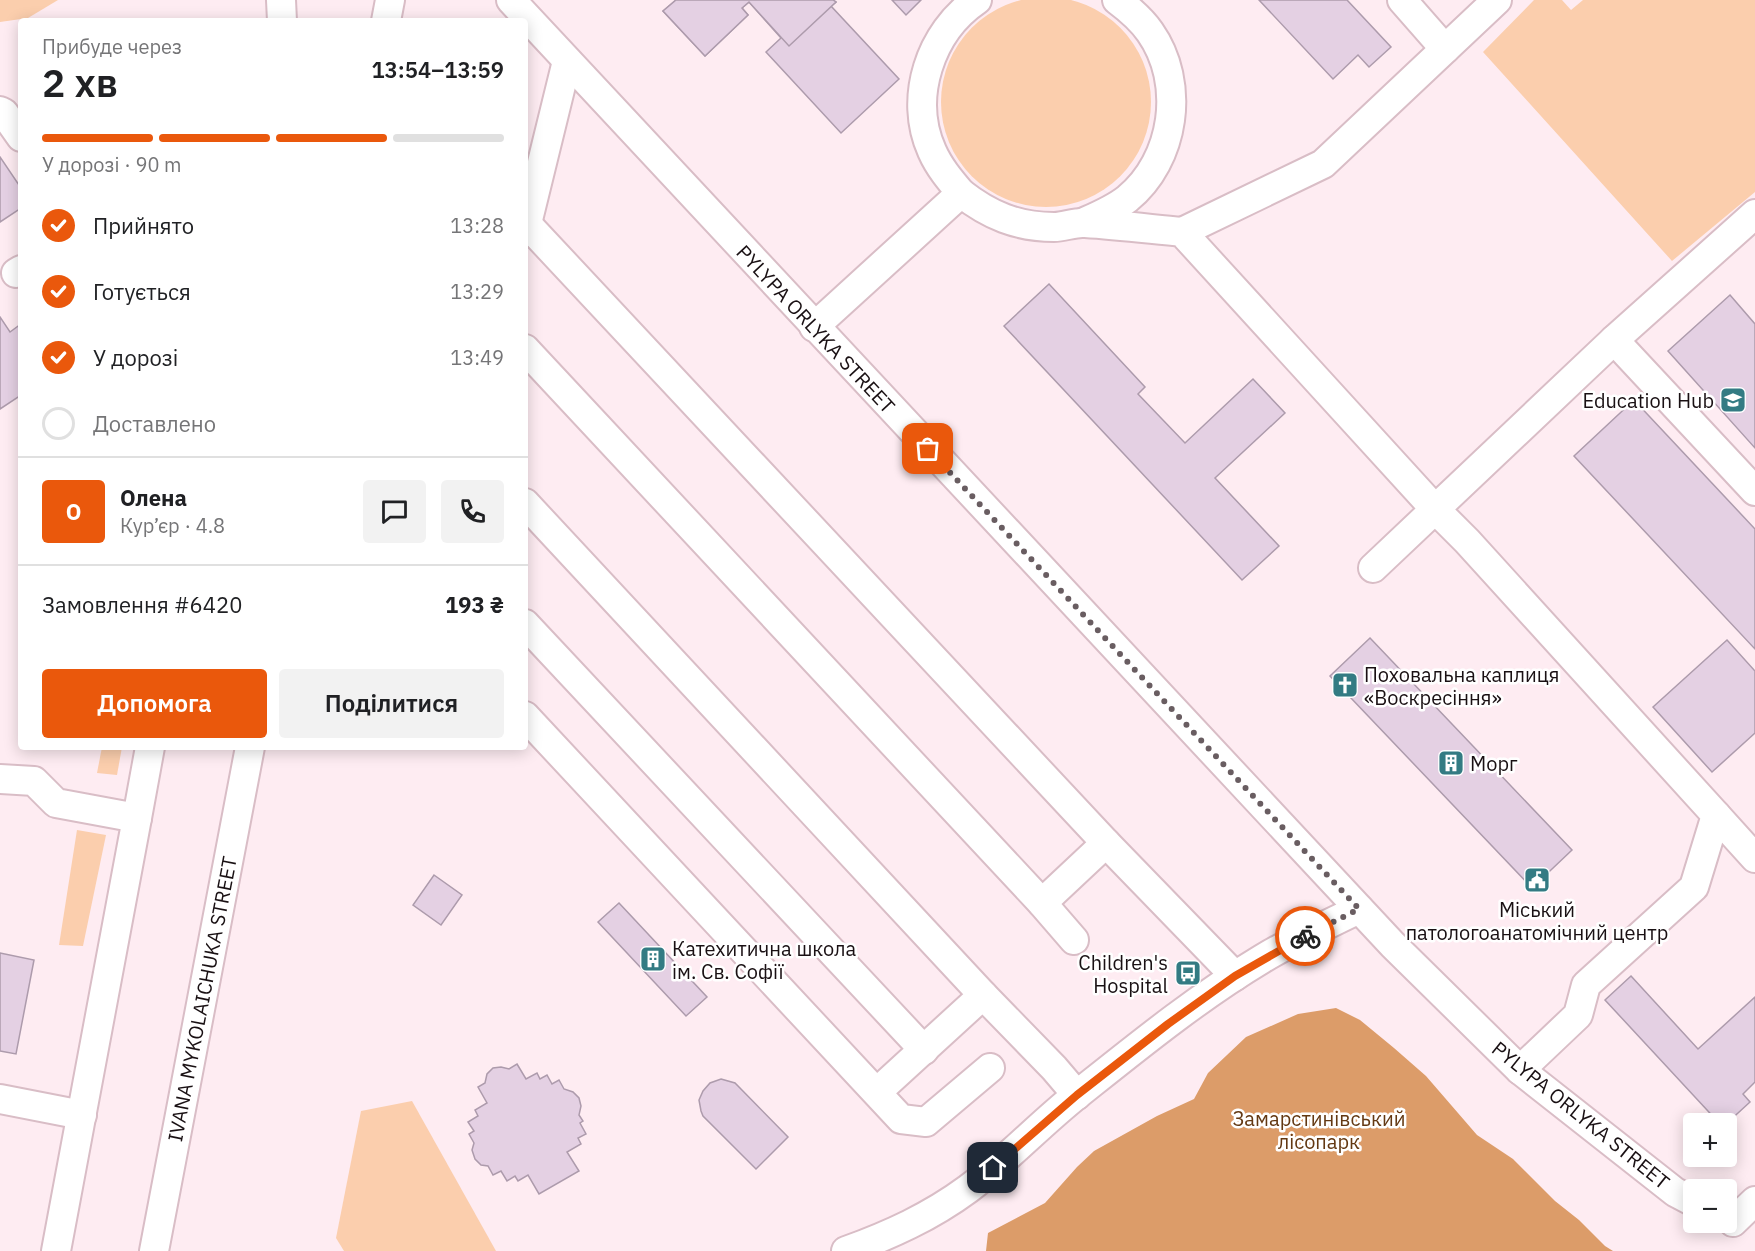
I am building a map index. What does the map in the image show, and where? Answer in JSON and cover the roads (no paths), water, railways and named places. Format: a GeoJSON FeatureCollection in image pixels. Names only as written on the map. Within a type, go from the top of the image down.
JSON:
{"type":"FeatureCollection","features":[{"type":"Feature","properties":{"kind":"street"},"geometry":{"type":"LineString","coordinates":[[281,0],[282,18]]}},
{"type":"Feature","properties":{"kind":"street"},"geometry":{"type":"LineString","coordinates":[[387,18],[390,0]]}},
{"type":"Feature","properties":{"kind":"street"},"geometry":{"type":"LineString","coordinates":[[968,2],[935,48],[926,72],[923,98],[925,125],[932,150],[944,173],[961,193],[981,209],[1013,222],[1030,226],[1056,227],[1082,223],[1106,213],[1128,198],[1146,179],[1159,157],[1168,133],[1172,107],[1170,81],[1163,56],[1150,33],[1133,13],[1117,0]]}},
{"type":"Feature","properties":{"kind":"street"},"geometry":{"type":"LineString","coordinates":[[1402,0],[1445,49]]}},
{"type":"Feature","properties":{"kind":"street"},"geometry":{"type":"LineString","coordinates":[[1082,223],[1182,232],[1323,164],[1497,0]]}},
{"type":"Feature","properties":{"kind":"street","name":"PYLYPA ORLYKA STREET"},"geometry":{"type":"LineString","coordinates":[[528,25],[567,61],[1393,945],[1520,1070],[1683,1196]]}},
{"type":"Feature","properties":{"kind":"street"},"geometry":{"type":"LineString","coordinates":[[528,220],[563,85],[567,61]]}},
{"type":"Feature","properties":{"kind":"street"},"geometry":{"type":"LineString","coordinates":[[0,111],[4,113],[18,133]]}},
{"type":"Feature","properties":{"kind":"street"},"geometry":{"type":"LineString","coordinates":[[814,327],[961,193]]}},
{"type":"Feature","properties":{"kind":"street"},"geometry":{"type":"LineString","coordinates":[[1373,568],[1614,340],[1755,213]]}},
{"type":"Feature","properties":{"kind":"street"},"geometry":{"type":"LineString","coordinates":[[528,230],[1106,843],[1235,976]]}},
{"type":"Feature","properties":{"kind":"street"},"geometry":{"type":"LineString","coordinates":[[1182,232],[1755,858]]}},
{"type":"Feature","properties":{"kind":"street"},"geometry":{"type":"LineString","coordinates":[[1614,340],[1755,491]]}},
{"type":"Feature","properties":{"kind":"street"},"geometry":{"type":"LineString","coordinates":[[528,352],[1074,940]]}},
{"type":"Feature","properties":{"kind":"street"},"geometry":{"type":"LineString","coordinates":[[528,505],[1077,1095]]}},
{"type":"Feature","properties":{"kind":"street"},"geometry":{"type":"LineString","coordinates":[[528,627],[924,1050]]}},
{"type":"Feature","properties":{"kind":"street"},"geometry":{"type":"LineString","coordinates":[[528,719],[901,1119],[926,1122],[990,1068]]}},
{"type":"Feature","properties":{"kind":"street"},"geometry":{"type":"LineString","coordinates":[[56,1251],[149,750]]}},
{"type":"Feature","properties":{"kind":"street","name":"IVANA MYKOLAICHUKA STREET"},"geometry":{"type":"LineString","coordinates":[[154,1251],[249,750]]}},
{"type":"Feature","properties":{"kind":"street"},"geometry":{"type":"LineString","coordinates":[[0,779],[34,781],[56,803],[137,818]]}},
{"type":"Feature","properties":{"kind":"street"},"geometry":{"type":"LineString","coordinates":[[1520,1070],[1578,1014],[1586,985],[1694,887],[1716,815]]}},
{"type":"Feature","properties":{"kind":"street"},"geometry":{"type":"LineString","coordinates":[[1042,903],[1106,843]]}},
{"type":"Feature","properties":{"kind":"street"},"geometry":{"type":"LineString","coordinates":[[846,1251],[887,1244],[916,1222],[969,1188],[1077,1095],[1168,1024],[1235,976],[1264,958],[1359,909]]}},
{"type":"Feature","properties":{"kind":"street"},"geometry":{"type":"LineString","coordinates":[[877,1092],[983,995]]}},
{"type":"Feature","properties":{"kind":"street"},"geometry":{"type":"LineString","coordinates":[[0,1099],[82,1115]]}},
{"type":"Feature","properties":{"kind":"street"},"geometry":{"type":"LineString","coordinates":[[1738,1224],[1755,1201]]}},
{"type":"Feature","properties":{"kind":"place","name":"Education Hub"},"geometry":{"type":"Point","coordinates":[1733,400]}},
{"type":"Feature","properties":{"kind":"place","name":"Поховальна каплиця «Воскресіння»"},"geometry":{"type":"Point","coordinates":[1345,685]}},
{"type":"Feature","properties":{"kind":"place","name":"Морг"},"geometry":{"type":"Point","coordinates":[1451,763]}},
{"type":"Feature","properties":{"kind":"place","name":"Міський патологоанатомічний центр"},"geometry":{"type":"Point","coordinates":[1537,880]}},
{"type":"Feature","properties":{"kind":"place","name":"Катехитична школа ім. Св. Софії"},"geometry":{"type":"Point","coordinates":[653,959]}},
{"type":"Feature","properties":{"kind":"place","name":"Children's Hospital"},"geometry":{"type":"Point","coordinates":[1188,973]}},
{"type":"Feature","properties":{"kind":"park label","name":"Замарстинівський лісопарк"},"geometry":{"type":"Point","coordinates":[1319,1130]}}]}
